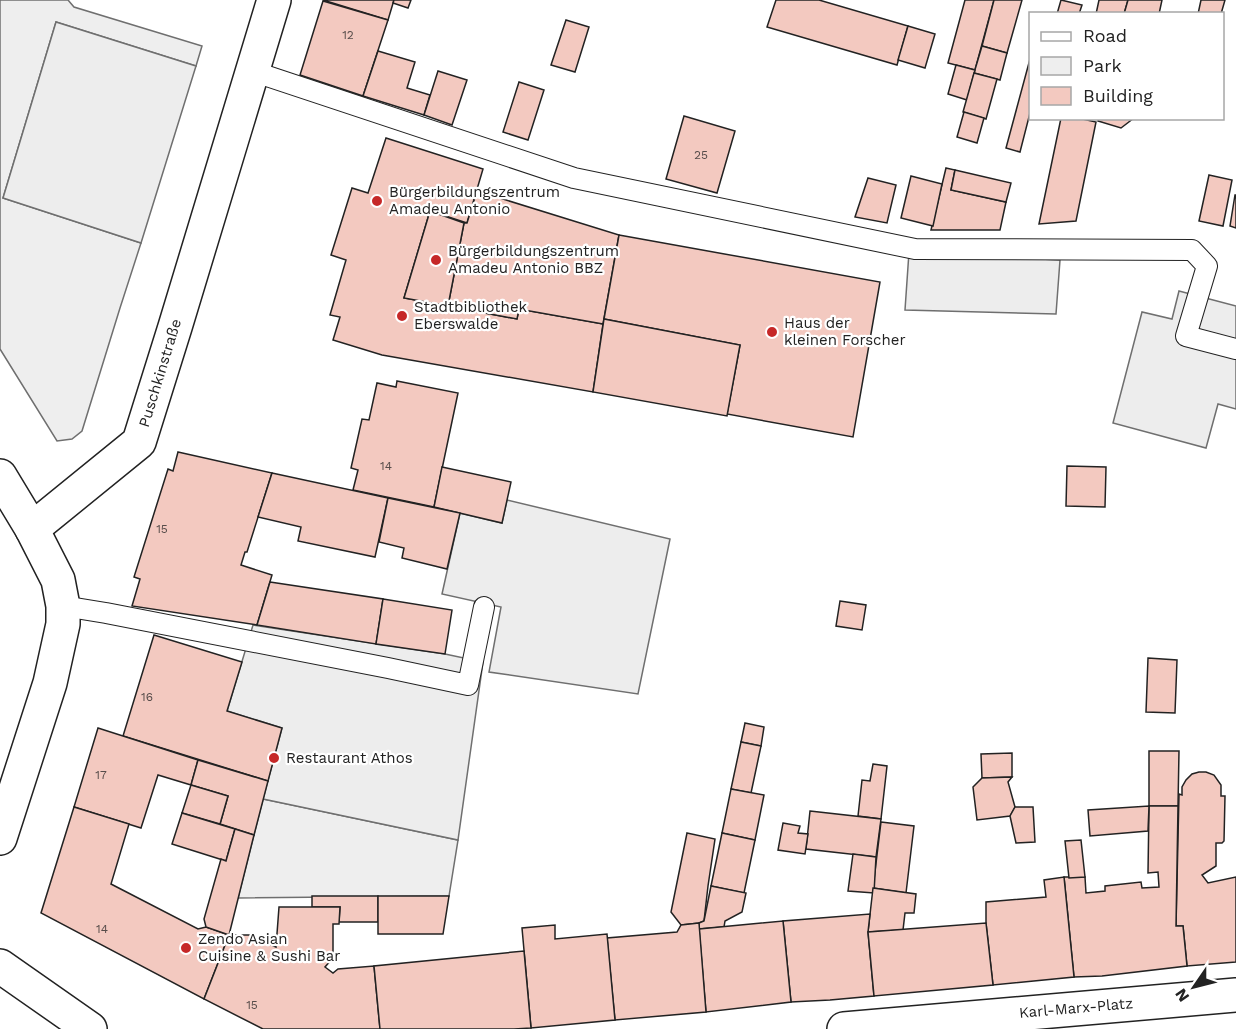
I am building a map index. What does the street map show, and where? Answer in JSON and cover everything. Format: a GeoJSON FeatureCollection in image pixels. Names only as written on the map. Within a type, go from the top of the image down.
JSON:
{"type":"FeatureCollection","features":[{"type":"Feature","properties":{"kind":"street","name":"Puschkinstraße"},"geometry":{"type":"LineString","coordinates":[[32,529],[139,442],[274,0]]}},
{"type":"Feature","properties":{"kind":"street"},"geometry":{"type":"LineString","coordinates":[[0,476],[32,529],[58,580],[63,606],[63,624],[50,683],[0,838]]}},
{"type":"Feature","properties":{"kind":"street"},"geometry":{"type":"LineString","coordinates":[[0,966],[90,1029]]}},
{"type":"Feature","properties":{"kind":"street","name":"Karl-Marx-Platz"},"geometry":{"type":"LineString","coordinates":[[844,1029],[1236,995]]}},
{"type":"Feature","properties":{"kind":"lane"},"geometry":{"type":"LineString","coordinates":[[252,71],[574,178],[915,249],[1192,250],[1207,266],[1186,336],[1236,349]]}},
{"type":"Feature","properties":{"kind":"lane"},"geometry":{"type":"LineString","coordinates":[[63,606],[468,685],[484,607]]}},
{"type":"Feature","properties":{"kind":"green space"},"geometry":{"type":"Polygon","coordinates":[[[0,0],[68,0],[74,7],[202,46],[196,66],[56,22],[3,198],[141,243],[82,431],[72,439],[57,441],[0,349],[0,0]]]}},
{"type":"Feature","properties":{"kind":"green space"},"geometry":{"type":"Polygon","coordinates":[[[263,799],[458,840],[449,896],[238,898],[263,799]]]}},
{"type":"Feature","properties":{"kind":"shaded area"},"geometry":{"type":"Polygon","coordinates":[[[56,22],[196,66],[141,243],[3,198],[56,22]]]}},
{"type":"Feature","properties":{"kind":"shaded area"},"geometry":{"type":"Polygon","coordinates":[[[909,252],[1060,260],[1056,314],[905,310],[909,252]]]}},
{"type":"Feature","properties":{"kind":"shaded area"},"geometry":{"type":"Polygon","coordinates":[[[1179,291],[1236,306],[1236,409],[1218,404],[1206,448],[1113,423],[1142,312],[1172,319],[1179,291]]]}},
{"type":"Feature","properties":{"kind":"shaded area"},"geometry":{"type":"Polygon","coordinates":[[[507,500],[670,539],[638,694],[489,672],[501,607],[442,594],[460,513],[502,523],[507,500]]]}},
{"type":"Feature","properties":{"kind":"shaded area"},"geometry":{"type":"Polygon","coordinates":[[[253,625],[445,654],[483,662],[458,840],[263,799],[282,728],[227,711],[253,625]]]}},
{"type":"Feature","properties":{"kind":"building"},"geometry":{"type":"Polygon","coordinates":[[[323,0],[394,0],[388,20],[323,0]]]}},
{"type":"Feature","properties":{"kind":"building"},"geometry":{"type":"Polygon","coordinates":[[[394,0],[411,0],[408,8],[393,3],[394,0]]]}},
{"type":"Feature","properties":{"kind":"building"},"geometry":{"type":"Polygon","coordinates":[[[776,0],[819,0],[908,26],[897,65],[767,27],[776,0]]]}},
{"type":"Feature","properties":{"kind":"building"},"geometry":{"type":"Polygon","coordinates":[[[965,0],[994,0],[975,70],[948,63],[965,0]]]}},
{"type":"Feature","properties":{"kind":"building"},"geometry":{"type":"Polygon","coordinates":[[[994,0],[1022,0],[1007,53],[982,46],[994,0]]]}},
{"type":"Feature","properties":{"kind":"building"},"geometry":{"type":"Polygon","coordinates":[[[1061,0],[1082,5],[1080,12],[1058,12],[1061,0]]]}},
{"type":"Feature","properties":{"kind":"building"},"geometry":{"type":"Polygon","coordinates":[[[1099,0],[1128,0],[1125,12],[1096,12],[1099,0]]]}},
{"type":"Feature","properties":{"kind":"building"},"geometry":{"type":"Polygon","coordinates":[[[1128,0],[1162,0],[1159,12],[1125,12],[1128,0]]]}},
{"type":"Feature","properties":{"kind":"building"},"geometry":{"type":"Polygon","coordinates":[[[1201,0],[1225,0],[1222,12],[1198,12],[1201,0]]]}},
{"type":"Feature","properties":{"kind":"building"},"geometry":{"type":"Polygon","coordinates":[[[323,1],[388,20],[363,96],[300,75],[323,1]]]}},
{"type":"Feature","properties":{"kind":"building"},"geometry":{"type":"Polygon","coordinates":[[[566,20],[589,27],[575,72],[551,65],[566,20]]]}},
{"type":"Feature","properties":{"kind":"building"},"geometry":{"type":"Polygon","coordinates":[[[908,26],[935,34],[925,68],[898,60],[908,26]]]}},
{"type":"Feature","properties":{"kind":"building"},"geometry":{"type":"Polygon","coordinates":[[[982,46],[1007,53],[1000,80],[974,73],[982,46]]]}},
{"type":"Feature","properties":{"kind":"building"},"geometry":{"type":"Polygon","coordinates":[[[378,51],[415,62],[407,88],[430,95],[424,115],[363,96],[378,51]]]}},
{"type":"Feature","properties":{"kind":"building"},"geometry":{"type":"Polygon","coordinates":[[[1029,63],[1029,117],[1020,152],[1006,148],[1029,63]]]}},
{"type":"Feature","properties":{"kind":"building"},"geometry":{"type":"Polygon","coordinates":[[[956,65],[975,70],[967,100],[948,94],[956,65]]]}},
{"type":"Feature","properties":{"kind":"building"},"geometry":{"type":"Polygon","coordinates":[[[438,71],[467,80],[452,125],[424,115],[438,71]]]}},
{"type":"Feature","properties":{"kind":"building"},"geometry":{"type":"Polygon","coordinates":[[[974,73],[997,79],[986,119],[963,112],[974,73]]]}},
{"type":"Feature","properties":{"kind":"building"},"geometry":{"type":"Polygon","coordinates":[[[519,82],[544,90],[528,140],[503,132],[519,82]]]}},
{"type":"Feature","properties":{"kind":"building"},"geometry":{"type":"Polygon","coordinates":[[[964,112],[984,118],[977,143],[957,137],[964,112]]]}},
{"type":"Feature","properties":{"kind":"building"},"geometry":{"type":"Polygon","coordinates":[[[684,116],[735,131],[717,193],[666,179],[684,116]]]}},
{"type":"Feature","properties":{"kind":"building"},"geometry":{"type":"Polygon","coordinates":[[[1061,120],[1096,122],[1076,221],[1039,224],[1061,120]]]}},
{"type":"Feature","properties":{"kind":"building"},"geometry":{"type":"Polygon","coordinates":[[[1098,120],[1131,120],[1121,128],[1098,120]]]}},
{"type":"Feature","properties":{"kind":"building"},"geometry":{"type":"Polygon","coordinates":[[[386,138],[483,169],[467,223],[430,211],[404,298],[517,319],[519,309],[603,324],[593,392],[382,355],[333,340],[340,317],[330,315],[346,260],[331,255],[352,188],[368,193],[386,138]]]}},
{"type":"Feature","properties":{"kind":"building"},"geometry":{"type":"Polygon","coordinates":[[[946,168],[955,170],[951,190],[1006,202],[1000,230],[931,230],[946,168]]]}},
{"type":"Feature","properties":{"kind":"building"},"geometry":{"type":"Polygon","coordinates":[[[955,170],[1011,183],[1006,202],[951,190],[955,170]]]}},
{"type":"Feature","properties":{"kind":"building"},"geometry":{"type":"Polygon","coordinates":[[[1209,175],[1232,180],[1223,226],[1199,221],[1209,175]]]}},
{"type":"Feature","properties":{"kind":"building"},"geometry":{"type":"Polygon","coordinates":[[[911,176],[942,184],[933,226],[901,218],[911,176]]]}},
{"type":"Feature","properties":{"kind":"building"},"geometry":{"type":"Polygon","coordinates":[[[868,178],[896,185],[887,223],[855,217],[868,178]]]}},
{"type":"Feature","properties":{"kind":"building"},"geometry":{"type":"Polygon","coordinates":[[[477,191],[619,235],[603,324],[519,309],[517,319],[448,306],[464,223],[467,223],[477,191]]]}},
{"type":"Feature","properties":{"kind":"building"},"geometry":{"type":"Polygon","coordinates":[[[1236,195],[1236,228],[1230,226],[1236,195]]]}},
{"type":"Feature","properties":{"kind":"building","name":"Bürgerbildungszentrum Amadeu Antonio BBZ"},"geometry":{"type":"Polygon","coordinates":[[[430,211],[464,223],[448,306],[404,298],[430,211]]]}},
{"type":"Feature","properties":{"kind":"building","name":"Haus der kleinen Forscher"},"geometry":{"type":"Polygon","coordinates":[[[619,235],[880,282],[853,437],[727,414],[740,345],[604,319],[619,235]]]}},
{"type":"Feature","properties":{"kind":"building"},"geometry":{"type":"Polygon","coordinates":[[[604,319],[740,345],[727,416],[593,392],[604,319]]]}},
{"type":"Feature","properties":{"kind":"building"},"geometry":{"type":"Polygon","coordinates":[[[397,381],[458,393],[434,507],[353,490],[358,470],[351,468],[362,419],[369,420],[377,383],[396,387],[397,381]]]}},
{"type":"Feature","properties":{"kind":"building"},"geometry":{"type":"Polygon","coordinates":[[[178,452],[272,473],[241,565],[272,575],[257,625],[132,606],[140,579],[134,577],[168,469],[173,471],[178,452]]]}},
{"type":"Feature","properties":{"kind":"building"},"geometry":{"type":"Polygon","coordinates":[[[1067,466],[1106,467],[1105,507],[1066,506],[1067,466]]]}},
{"type":"Feature","properties":{"kind":"building"},"geometry":{"type":"Polygon","coordinates":[[[442,467],[511,482],[502,523],[434,507],[442,467]]]}},
{"type":"Feature","properties":{"kind":"building"},"geometry":{"type":"Polygon","coordinates":[[[272,473],[388,498],[375,557],[298,541],[301,527],[258,517],[272,473]]]}},
{"type":"Feature","properties":{"kind":"building"},"geometry":{"type":"Polygon","coordinates":[[[388,498],[460,513],[447,569],[402,558],[404,548],[379,542],[388,498]]]}},
{"type":"Feature","properties":{"kind":"building"},"geometry":{"type":"Polygon","coordinates":[[[270,582],[383,599],[376,644],[257,625],[270,582]]]}},
{"type":"Feature","properties":{"kind":"building"},"geometry":{"type":"Polygon","coordinates":[[[383,599],[452,610],[445,654],[376,644],[383,599]]]}},
{"type":"Feature","properties":{"kind":"building"},"geometry":{"type":"Polygon","coordinates":[[[840,601],[866,605],[862,630],[836,626],[840,601]]]}},
{"type":"Feature","properties":{"kind":"building"},"geometry":{"type":"Polygon","coordinates":[[[154,635],[242,662],[227,711],[282,728],[268,781],[123,736],[154,635]]]}},
{"type":"Feature","properties":{"kind":"building"},"geometry":{"type":"Polygon","coordinates":[[[1148,658],[1177,660],[1175,713],[1146,712],[1148,658]]]}},
{"type":"Feature","properties":{"kind":"building"},"geometry":{"type":"Polygon","coordinates":[[[745,723],[764,727],[761,746],[741,742],[745,723]]]}},
{"type":"Feature","properties":{"kind":"building"},"geometry":{"type":"Polygon","coordinates":[[[98,728],[198,760],[191,785],[158,775],[141,828],[74,807],[98,728]]]}},
{"type":"Feature","properties":{"kind":"building"},"geometry":{"type":"Polygon","coordinates":[[[741,742],[761,746],[751,793],[731,789],[741,742]]]}},
{"type":"Feature","properties":{"kind":"building"},"geometry":{"type":"Polygon","coordinates":[[[1149,751],[1179,751],[1178,806],[1149,806],[1149,751]]]}},
{"type":"Feature","properties":{"kind":"building"},"geometry":{"type":"Polygon","coordinates":[[[1012,753],[1012,777],[982,778],[981,754],[1012,753]]]}},
{"type":"Feature","properties":{"kind":"building"},"geometry":{"type":"Polygon","coordinates":[[[198,760],[268,781],[254,835],[220,824],[228,796],[191,785],[198,760]]]}},
{"type":"Feature","properties":{"kind":"building"},"geometry":{"type":"Polygon","coordinates":[[[873,764],[887,766],[881,819],[858,816],[862,780],[870,781],[873,764]]]}},
{"type":"Feature","properties":{"kind":"building"},"geometry":{"type":"Polygon","coordinates":[[[1199,772],[1214,775],[1221,785],[1221,796],[1225,796],[1224,841],[1216,843],[1216,866],[1202,875],[1208,883],[1236,877],[1236,962],[1187,966],[1183,926],[1176,926],[1179,794],[1182,795],[1182,787],[1186,780],[1192,774],[1199,772]]]}},
{"type":"Feature","properties":{"kind":"building"},"geometry":{"type":"Polygon","coordinates":[[[1012,777],[1008,782],[1015,807],[1010,816],[977,820],[973,787],[982,778],[1012,777]]]}},
{"type":"Feature","properties":{"kind":"building"},"geometry":{"type":"Polygon","coordinates":[[[191,785],[228,796],[220,824],[182,813],[191,785]]]}},
{"type":"Feature","properties":{"kind":"building"},"geometry":{"type":"Polygon","coordinates":[[[731,789],[764,795],[755,840],[722,833],[731,789]]]}},
{"type":"Feature","properties":{"kind":"building"},"geometry":{"type":"Polygon","coordinates":[[[1149,806],[1178,806],[1176,926],[1183,926],[1187,966],[1074,977],[1064,877],[1085,877],[1086,893],[1105,891],[1105,886],[1141,882],[1142,888],[1159,887],[1158,872],[1148,873],[1149,806]]]}},
{"type":"Feature","properties":{"kind":"building"},"geometry":{"type":"Polygon","coordinates":[[[1149,806],[1148,831],[1090,836],[1088,810],[1149,806]]]}},
{"type":"Feature","properties":{"kind":"building"},"geometry":{"type":"Polygon","coordinates":[[[74,807],[129,824],[111,884],[198,929],[206,927],[229,935],[204,999],[41,913],[74,807]]]}},
{"type":"Feature","properties":{"kind":"building"},"geometry":{"type":"Polygon","coordinates":[[[1015,807],[1033,807],[1035,842],[1016,843],[1010,816],[1015,807]]]}},
{"type":"Feature","properties":{"kind":"building"},"geometry":{"type":"Polygon","coordinates":[[[810,811],[881,819],[876,857],[806,849],[810,811]]]}},
{"type":"Feature","properties":{"kind":"building"},"geometry":{"type":"Polygon","coordinates":[[[182,813],[235,829],[226,861],[172,844],[182,813]]]}},
{"type":"Feature","properties":{"kind":"building"},"geometry":{"type":"Polygon","coordinates":[[[881,822],[914,826],[906,893],[873,888],[881,822]]]}},
{"type":"Feature","properties":{"kind":"building"},"geometry":{"type":"Polygon","coordinates":[[[783,823],[800,826],[798,833],[808,834],[805,854],[778,850],[783,823]]]}},
{"type":"Feature","properties":{"kind":"building"},"geometry":{"type":"Polygon","coordinates":[[[235,829],[254,835],[229,935],[206,927],[204,919],[221,859],[226,861],[235,829]]]}},
{"type":"Feature","properties":{"kind":"building"},"geometry":{"type":"Polygon","coordinates":[[[687,833],[715,839],[704,921],[681,925],[671,912],[687,833]]]}},
{"type":"Feature","properties":{"kind":"building"},"geometry":{"type":"Polygon","coordinates":[[[722,833],[755,840],[744,893],[711,886],[722,833]]]}},
{"type":"Feature","properties":{"kind":"building"},"geometry":{"type":"Polygon","coordinates":[[[1081,840],[1085,877],[1069,878],[1065,841],[1081,840]]]}},
{"type":"Feature","properties":{"kind":"building"},"geometry":{"type":"Polygon","coordinates":[[[853,854],[876,857],[874,893],[848,891],[853,854]]]}},
{"type":"Feature","properties":{"kind":"building"},"geometry":{"type":"Polygon","coordinates":[[[1064,877],[1074,977],[993,985],[986,902],[1046,897],[1044,880],[1064,877]]]}},
{"type":"Feature","properties":{"kind":"building"},"geometry":{"type":"Polygon","coordinates":[[[711,886],[746,893],[742,912],[725,921],[724,927],[699,929],[699,923],[704,921],[711,886]]]}},
{"type":"Feature","properties":{"kind":"building"},"geometry":{"type":"Polygon","coordinates":[[[873,888],[916,894],[914,913],[905,913],[903,930],[868,932],[873,888]]]}},
{"type":"Feature","properties":{"kind":"building"},"geometry":{"type":"Polygon","coordinates":[[[312,896],[378,896],[378,922],[339,922],[340,907],[312,907],[312,896]]]}},
{"type":"Feature","properties":{"kind":"building"},"geometry":{"type":"Polygon","coordinates":[[[378,896],[449,896],[443,934],[378,934],[378,896]]]}},
{"type":"Feature","properties":{"kind":"building"},"geometry":{"type":"Polygon","coordinates":[[[279,907],[340,907],[339,924],[333,924],[333,958],[325,967],[333,973],[338,969],[374,966],[380,1029],[263,1029],[204,999],[229,935],[250,935],[276,947],[279,907]]]}},
{"type":"Feature","properties":{"kind":"building"},"geometry":{"type":"Polygon","coordinates":[[[870,914],[868,932],[874,996],[791,1002],[783,921],[870,914]]]}},
{"type":"Feature","properties":{"kind":"building"},"geometry":{"type":"Polygon","coordinates":[[[783,921],[791,1002],[706,1012],[699,929],[783,921]]]}},
{"type":"Feature","properties":{"kind":"building"},"geometry":{"type":"Polygon","coordinates":[[[699,923],[706,1012],[615,1020],[607,938],[677,932],[681,925],[699,923]]]}},
{"type":"Feature","properties":{"kind":"building"},"geometry":{"type":"Polygon","coordinates":[[[986,923],[993,985],[874,996],[868,932],[986,923]]]}},
{"type":"Feature","properties":{"kind":"building"},"geometry":{"type":"Polygon","coordinates":[[[555,925],[555,939],[607,934],[615,1020],[531,1028],[522,928],[555,925]]]}},
{"type":"Feature","properties":{"kind":"building"},"geometry":{"type":"Polygon","coordinates":[[[524,951],[531,1028],[380,1029],[374,966],[524,951]]]}},
{"type":"Feature","properties":{"kind":"place","name":"Bürgerbildungszentrum Amadeu Antonio"},"geometry":{"type":"Point","coordinates":[377,201]}},
{"type":"Feature","properties":{"kind":"place","name":"Bürgerbildungszentrum Amadeu Antonio BBZ"},"geometry":{"type":"Point","coordinates":[436,260]}},
{"type":"Feature","properties":{"kind":"place","name":"Stadtbibliothek Eberswalde"},"geometry":{"type":"Point","coordinates":[402,316]}},
{"type":"Feature","properties":{"kind":"place","name":"Haus der kleinen Forscher"},"geometry":{"type":"Point","coordinates":[772,332]}},
{"type":"Feature","properties":{"kind":"place","name":"Restaurant Athos"},"geometry":{"type":"Point","coordinates":[274,758]}},
{"type":"Feature","properties":{"kind":"place","name":"Zendo Asian Cuisine & Sushi Bar"},"geometry":{"type":"Point","coordinates":[186,948]}}]}
